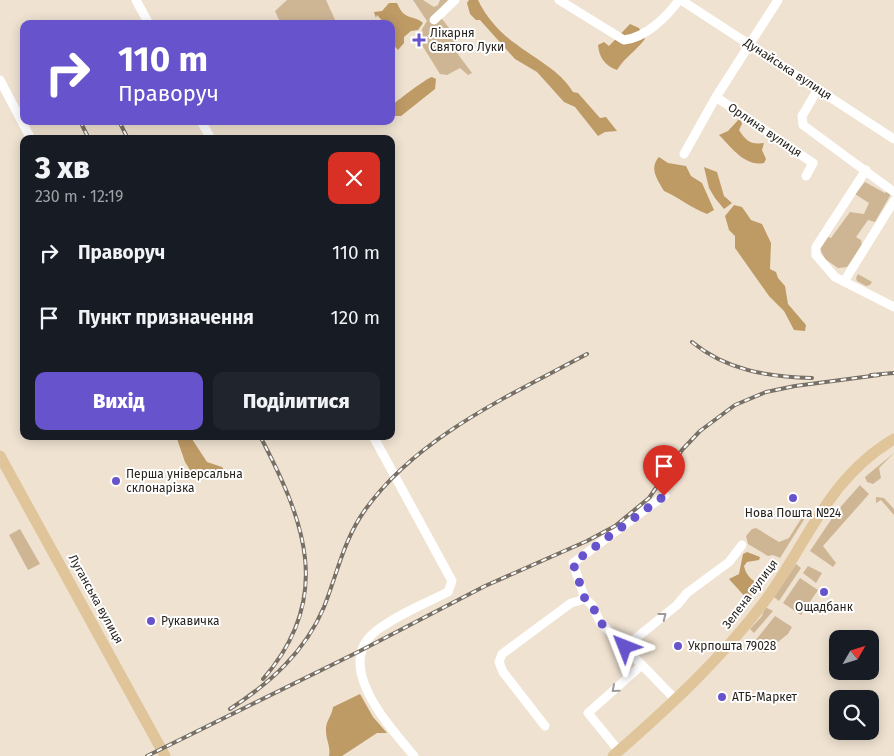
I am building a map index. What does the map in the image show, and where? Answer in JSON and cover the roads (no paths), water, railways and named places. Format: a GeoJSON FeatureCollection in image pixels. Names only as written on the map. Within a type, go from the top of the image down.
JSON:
{"type":"FeatureCollection","features":[{"type":"Feature","properties":{"kind":"main road","name":"Зелена вулиця"},"geometry":{"type":"LineString","coordinates":[[616,753],[676,700],[702,674],[766,599],[841,482],[894,439]]}},
{"type":"Feature","properties":{"kind":"main road","name":"Луганська вулиця"},"geometry":{"type":"LineString","coordinates":[[0,456],[165,756]]}},
{"type":"Feature","properties":{"kind":"street"},"geometry":{"type":"LineString","coordinates":[[136,0],[147,20]]}},
{"type":"Feature","properties":{"kind":"street"},"geometry":{"type":"LineString","coordinates":[[434,20],[455,0]]}},
{"type":"Feature","properties":{"kind":"street"},"geometry":{"type":"LineString","coordinates":[[558,0],[624,40],[638,37],[671,11],[680,0]]}},
{"type":"Feature","properties":{"kind":"street","name":"Дунайська вулиця"},"geometry":{"type":"LineString","coordinates":[[680,0],[894,138]]}},
{"type":"Feature","properties":{"kind":"street"},"geometry":{"type":"LineString","coordinates":[[684,154],[716,97],[778,0]]}},
{"type":"Feature","properties":{"kind":"street"},"geometry":{"type":"LineString","coordinates":[[0,80],[20,118]]}},
{"type":"Feature","properties":{"kind":"street"},"geometry":{"type":"LineString","coordinates":[[818,89],[802,116],[803,125],[894,192]]}},
{"type":"Feature","properties":{"kind":"street","name":"Орлина вулиця"},"geometry":{"type":"LineString","coordinates":[[716,97],[813,163],[806,176]]}},
{"type":"Feature","properties":{"kind":"street"},"geometry":{"type":"LineString","coordinates":[[866,170],[816,247],[818,259],[835,277],[845,280],[894,307]]}},
{"type":"Feature","properties":{"kind":"street"},"geometry":{"type":"LineString","coordinates":[[845,280],[894,201]]}},
{"type":"Feature","properties":{"kind":"street"},"geometry":{"type":"LineString","coordinates":[[375,440],[452,581],[448,592],[377,630],[366,643],[360,662],[363,682],[369,697],[414,756]]}},
{"type":"Feature","properties":{"kind":"street"},"geometry":{"type":"LineString","coordinates":[[665,495],[575,559],[573,563],[585,599],[592,605],[600,622],[676,700]]}},
{"type":"Feature","properties":{"kind":"street"},"geometry":{"type":"LineString","coordinates":[[625,647],[677,605],[687,593],[729,562],[742,545]]}},
{"type":"Feature","properties":{"kind":"street"},"geometry":{"type":"LineString","coordinates":[[545,726],[503,672],[499,662],[502,654],[571,603],[585,599]]}},
{"type":"Feature","properties":{"kind":"street"},"geometry":{"type":"LineString","coordinates":[[616,753],[588,712],[642,665]]}},
{"type":"Feature","properties":{"kind":"railway"},"geometry":{"type":"LineString","coordinates":[[82,125],[87,135]]}},
{"type":"Feature","properties":{"kind":"railway"},"geometry":{"type":"LineString","coordinates":[[121,125],[126,135]]}},
{"type":"Feature","properties":{"kind":"railway"},"geometry":{"type":"LineString","coordinates":[[692,342],[705,352],[748,370],[779,376],[812,378]]}},
{"type":"Feature","properties":{"kind":"railway"},"geometry":{"type":"LineString","coordinates":[[230,709],[272,677],[285,665],[307,638],[324,607],[342,557],[358,521],[387,484],[411,460],[438,439],[496,402],[587,354]]}},
{"type":"Feature","properties":{"kind":"railway"},"geometry":{"type":"LineString","coordinates":[[871,375],[894,373]]}},
{"type":"Feature","properties":{"kind":"railway"},"geometry":{"type":"LineString","coordinates":[[147,756],[356,653],[485,586],[587,541],[615,526],[649,498],[682,450],[700,431],[735,405],[766,392],[795,386],[879,375]]}},
{"type":"Feature","properties":{"kind":"railway"},"geometry":{"type":"LineString","coordinates":[[262,440],[289,498],[299,528],[305,558],[305,588],[299,618],[285,648],[263,679]]}},
{"type":"Feature","properties":{"kind":"place","name":"Лікарня Святого Луки"},"geometry":{"type":"Point","coordinates":[419,40]}},
{"type":"Feature","properties":{"kind":"place","name":"Перша універсальна склонарізка"},"geometry":{"type":"Point","coordinates":[116,481]}},
{"type":"Feature","properties":{"kind":"place","name":"Нова Пошта №24"},"geometry":{"type":"Point","coordinates":[793,498]}},
{"type":"Feature","properties":{"kind":"place","name":"Ощадбанк"},"geometry":{"type":"Point","coordinates":[824,592]}},
{"type":"Feature","properties":{"kind":"place","name":"Рукавичка"},"geometry":{"type":"Point","coordinates":[151,621]}},
{"type":"Feature","properties":{"kind":"place","name":"Укрпошта 79028"},"geometry":{"type":"Point","coordinates":[678,646]}},
{"type":"Feature","properties":{"kind":"place","name":"АТБ-Маркет"},"geometry":{"type":"Point","coordinates":[722,697]}}]}
